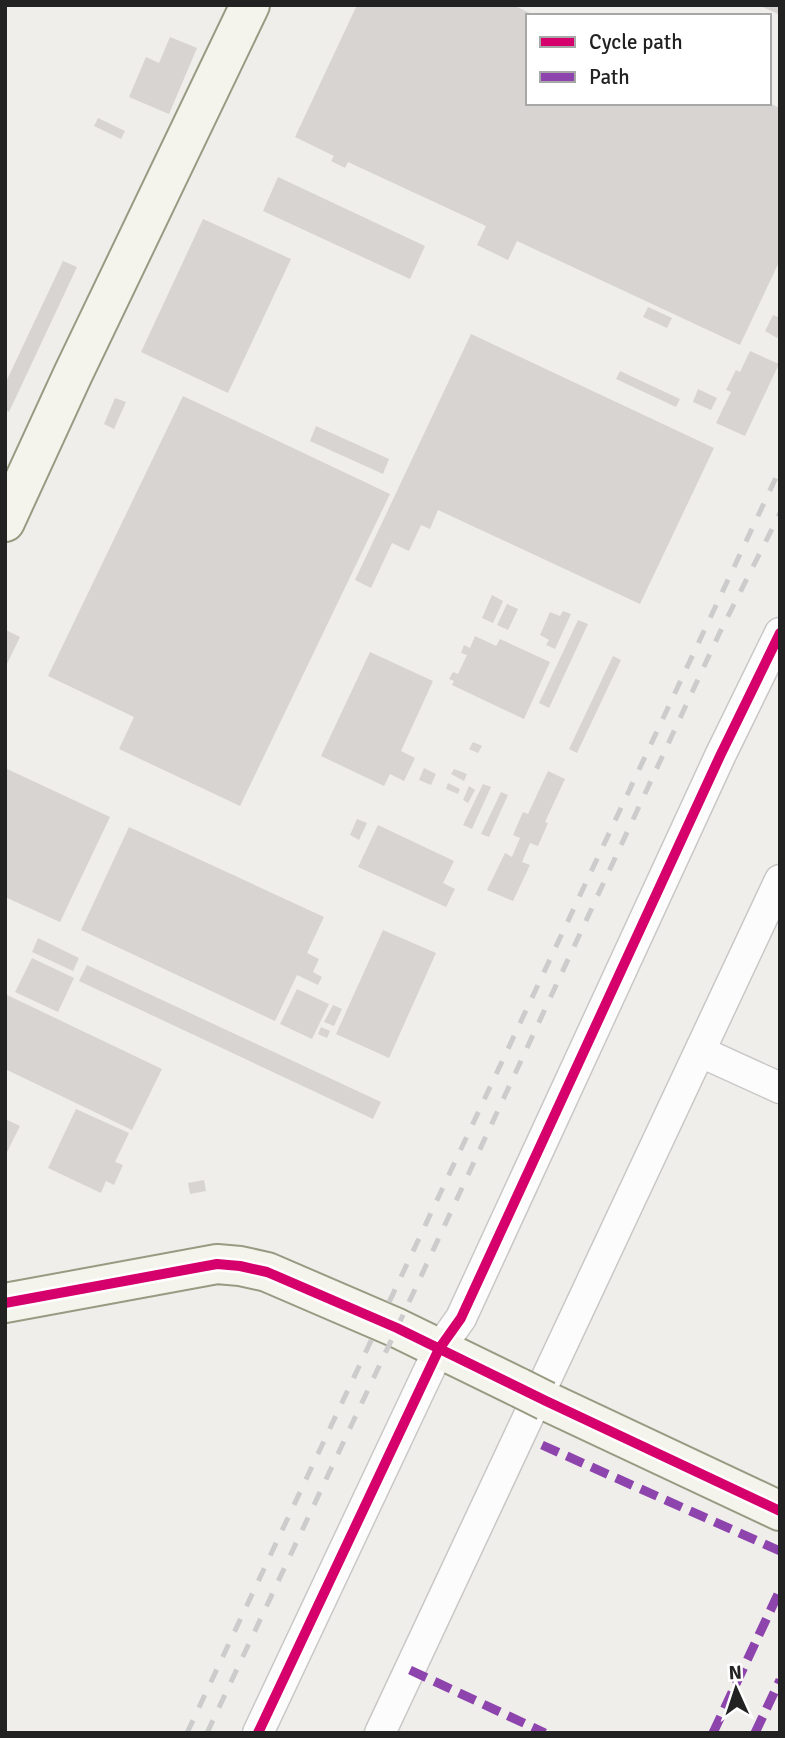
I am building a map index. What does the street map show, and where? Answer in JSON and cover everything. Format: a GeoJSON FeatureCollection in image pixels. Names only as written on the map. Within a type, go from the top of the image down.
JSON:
{"type":"FeatureCollection","features":[{"type":"Feature","properties":{"kind":"street"},"geometry":{"type":"LineString","coordinates":[[5,522],[250,5]]}},
{"type":"Feature","properties":{"kind":"street"},"geometry":{"type":"LineString","coordinates":[[258,1733],[439,1349],[461,1318],[720,756],[780,633]]}},
{"type":"Feature","properties":{"kind":"street"},"geometry":{"type":"LineString","coordinates":[[380,1733],[780,880]]}},
{"type":"Feature","properties":{"kind":"street"},"geometry":{"type":"LineString","coordinates":[[701,1052],[780,1088]]}},
{"type":"Feature","properties":{"kind":"street"},"geometry":{"type":"LineString","coordinates":[[5,1303],[217,1264],[267,1272],[397,1328],[780,1511]]}},
{"type":"Feature","properties":{"kind":"building"},"geometry":{"type":"Polygon","coordinates":[[[357,5],[513,5],[532,14],[526,14],[526,105],[771,104],[780,108],[780,260],[740,345],[517,241],[508,260],[477,245],[486,226],[348,162],[345,168],[331,161],[334,156],[295,137],[357,5]]]}},
{"type":"Feature","properties":{"kind":"building"},"geometry":{"type":"Polygon","coordinates":[[[758,5],[780,5],[780,15],[758,5]]]}},
{"type":"Feature","properties":{"kind":"building"},"geometry":{"type":"Polygon","coordinates":[[[170,37],[197,48],[169,114],[129,97],[146,57],[159,63],[170,37]]]}},
{"type":"Feature","properties":{"kind":"building"},"geometry":{"type":"Polygon","coordinates":[[[98,118],[125,131],[121,139],[94,126],[98,118]]]}},
{"type":"Feature","properties":{"kind":"building"},"geometry":{"type":"Polygon","coordinates":[[[278,177],[425,246],[410,279],[263,211],[278,177]]]}},
{"type":"Feature","properties":{"kind":"building"},"geometry":{"type":"Polygon","coordinates":[[[203,219],[291,259],[228,393],[141,352],[203,219]]]}},
{"type":"Feature","properties":{"kind":"building"},"geometry":{"type":"Polygon","coordinates":[[[63,261],[77,267],[9,412],[5,410],[5,384],[63,261]]]}},
{"type":"Feature","properties":{"kind":"building"},"geometry":{"type":"Polygon","coordinates":[[[648,307],[672,318],[667,328],[643,317],[648,307]]]}},
{"type":"Feature","properties":{"kind":"building"},"geometry":{"type":"Polygon","coordinates":[[[773,315],[780,318],[780,333],[777,338],[765,331],[773,315]]]}},
{"type":"Feature","properties":{"kind":"building"},"geometry":{"type":"Polygon","coordinates":[[[471,334],[714,448],[640,604],[438,510],[430,529],[421,525],[409,551],[392,543],[371,588],[355,580],[471,334]]]}},
{"type":"Feature","properties":{"kind":"building"},"geometry":{"type":"Polygon","coordinates":[[[750,351],[779,364],[745,436],[716,423],[731,392],[726,390],[736,370],[740,372],[750,351]]]}},
{"type":"Feature","properties":{"kind":"building"},"geometry":{"type":"Polygon","coordinates":[[[620,371],[680,399],[676,407],[616,379],[620,371]]]}},
{"type":"Feature","properties":{"kind":"building"},"geometry":{"type":"Polygon","coordinates":[[[698,389],[717,398],[711,410],[693,402],[698,389]]]}},
{"type":"Feature","properties":{"kind":"building"},"geometry":{"type":"Polygon","coordinates":[[[183,396],[390,494],[240,806],[119,749],[134,717],[48,676],[183,396]]]}},
{"type":"Feature","properties":{"kind":"building"},"geometry":{"type":"Polygon","coordinates":[[[115,398],[126,402],[114,429],[104,424],[115,398]]]}},
{"type":"Feature","properties":{"kind":"building"},"geometry":{"type":"Polygon","coordinates":[[[316,426],[389,459],[383,474],[310,441],[316,426]]]}},
{"type":"Feature","properties":{"kind":"building"},"geometry":{"type":"Polygon","coordinates":[[[492,595],[503,601],[493,623],[482,618],[492,595]]]}},
{"type":"Feature","properties":{"kind":"building"},"geometry":{"type":"Polygon","coordinates":[[[507,604],[518,609],[508,630],[497,625],[507,604]]]}},
{"type":"Feature","properties":{"kind":"building"},"geometry":{"type":"Polygon","coordinates":[[[563,611],[571,614],[555,649],[546,645],[549,640],[540,635],[550,612],[560,616],[563,611]]]}},
{"type":"Feature","properties":{"kind":"building"},"geometry":{"type":"Polygon","coordinates":[[[578,620],[588,624],[549,708],[539,703],[578,620]]]}},
{"type":"Feature","properties":{"kind":"building"},"geometry":{"type":"Polygon","coordinates":[[[6,630],[20,637],[5,668],[5,633],[6,630]]]}},
{"type":"Feature","properties":{"kind":"building"},"geometry":{"type":"Polygon","coordinates":[[[475,636],[496,646],[500,639],[550,662],[524,719],[452,685],[454,681],[449,679],[453,672],[458,674],[467,655],[461,653],[464,645],[470,648],[475,636]]]}},
{"type":"Feature","properties":{"kind":"building"},"geometry":{"type":"Polygon","coordinates":[[[370,652],[433,681],[401,751],[415,758],[404,781],[390,774],[384,786],[321,756],[370,652]]]}},
{"type":"Feature","properties":{"kind":"building"},"geometry":{"type":"Polygon","coordinates":[[[613,656],[621,660],[577,753],[569,749],[613,656]]]}},
{"type":"Feature","properties":{"kind":"building"},"geometry":{"type":"Polygon","coordinates":[[[473,742],[482,746],[478,753],[469,749],[473,742]]]}},
{"type":"Feature","properties":{"kind":"building"},"geometry":{"type":"Polygon","coordinates":[[[5,768],[110,817],[60,922],[5,897],[5,768]]]}},
{"type":"Feature","properties":{"kind":"building"},"geometry":{"type":"Polygon","coordinates":[[[424,768],[436,774],[431,785],[419,780],[424,768]]]}},
{"type":"Feature","properties":{"kind":"building"},"geometry":{"type":"Polygon","coordinates":[[[454,769],[467,774],[464,781],[451,774],[454,769]]]}},
{"type":"Feature","properties":{"kind":"building"},"geometry":{"type":"Polygon","coordinates":[[[548,771],[565,779],[545,822],[548,823],[538,846],[530,843],[522,862],[530,865],[513,901],[487,890],[505,853],[512,857],[520,838],[513,835],[523,812],[528,814],[548,771]]]}},
{"type":"Feature","properties":{"kind":"building"},"geometry":{"type":"Polygon","coordinates":[[[448,783],[460,789],[458,794],[446,789],[448,783]]]}},
{"type":"Feature","properties":{"kind":"building"},"geometry":{"type":"Polygon","coordinates":[[[483,784],[491,787],[472,829],[463,825],[483,784]]]}},
{"type":"Feature","properties":{"kind":"building"},"geometry":{"type":"Polygon","coordinates":[[[469,786],[475,790],[468,803],[463,800],[469,786]]]}},
{"type":"Feature","properties":{"kind":"building"},"geometry":{"type":"Polygon","coordinates":[[[501,792],[508,795],[489,837],[481,834],[501,792]]]}},
{"type":"Feature","properties":{"kind":"building"},"geometry":{"type":"Polygon","coordinates":[[[357,819],[367,823],[359,840],[350,835],[357,819]]]}},
{"type":"Feature","properties":{"kind":"building"},"geometry":{"type":"Polygon","coordinates":[[[378,825],[454,861],[443,883],[455,889],[446,907],[358,867],[378,825]]]}},
{"type":"Feature","properties":{"kind":"building"},"geometry":{"type":"Polygon","coordinates":[[[129,827],[324,917],[307,953],[319,959],[313,972],[322,977],[318,985],[297,975],[275,1021],[81,930],[129,827]]]}},
{"type":"Feature","properties":{"kind":"building"},"geometry":{"type":"Polygon","coordinates":[[[383,930],[436,953],[389,1058],[336,1034],[383,930]]]}},
{"type":"Feature","properties":{"kind":"building"},"geometry":{"type":"Polygon","coordinates":[[[38,938],[79,958],[73,971],[32,952],[38,938]]]}},
{"type":"Feature","properties":{"kind":"building"},"geometry":{"type":"Polygon","coordinates":[[[32,958],[74,978],[58,1012],[15,992],[32,958]]]}},
{"type":"Feature","properties":{"kind":"building"},"geometry":{"type":"Polygon","coordinates":[[[87,965],[381,1102],[373,1119],[79,981],[87,965]]]}},
{"type":"Feature","properties":{"kind":"building"},"geometry":{"type":"Polygon","coordinates":[[[297,989],[329,1004],[312,1039],[280,1024],[297,989]]]}},
{"type":"Feature","properties":{"kind":"building"},"geometry":{"type":"Polygon","coordinates":[[[5,994],[162,1069],[132,1130],[5,1069],[5,994]]]}},
{"type":"Feature","properties":{"kind":"building"},"geometry":{"type":"Polygon","coordinates":[[[333,1005],[342,1009],[334,1026],[324,1022],[333,1005]]]}},
{"type":"Feature","properties":{"kind":"building"},"geometry":{"type":"Polygon","coordinates":[[[321,1027],[330,1031],[327,1038],[318,1034],[321,1027]]]}},
{"type":"Feature","properties":{"kind":"building"},"geometry":{"type":"Polygon","coordinates":[[[76,1109],[129,1133],[115,1162],[123,1165],[114,1185],[106,1181],[101,1193],[48,1168],[76,1109]]]}},
{"type":"Feature","properties":{"kind":"building"},"geometry":{"type":"Polygon","coordinates":[[[5,1119],[20,1126],[5,1156],[5,1119]]]}},
{"type":"Feature","properties":{"kind":"building"},"geometry":{"type":"Polygon","coordinates":[[[204,1180],[206,1191],[190,1194],[188,1183],[204,1180]]]}},
{"type":"Feature","properties":{"kind":"railway"},"geometry":{"type":"LineString","coordinates":[[187,1733],[780,469]]}},
{"type":"Feature","properties":{"kind":"railway"},"geometry":{"type":"LineString","coordinates":[[207,1733],[720,632],[780,513]]}},
{"type":"Feature","properties":{"kind":"marked path"},"geometry":{"type":"LineString","coordinates":[[542,1445],[780,1551]]}},
{"type":"Feature","properties":{"kind":"marked path"},"geometry":{"type":"LineString","coordinates":[[713,1733],[780,1590]]}},
{"type":"Feature","properties":{"kind":"marked path"},"geometry":{"type":"LineString","coordinates":[[410,1670],[545,1733]]}},
{"type":"Feature","properties":{"kind":"marked path"},"geometry":{"type":"LineString","coordinates":[[755,1733],[780,1680]]}},
{"type":"Feature","properties":{"kind":"cycle path"},"geometry":{"type":"LineString","coordinates":[[258,1733],[439,1349],[461,1318],[720,756],[780,633]]}},
{"type":"Feature","properties":{"kind":"cycle path"},"geometry":{"type":"LineString","coordinates":[[5,1303],[217,1264],[267,1272],[397,1328],[780,1511]]}}]}
